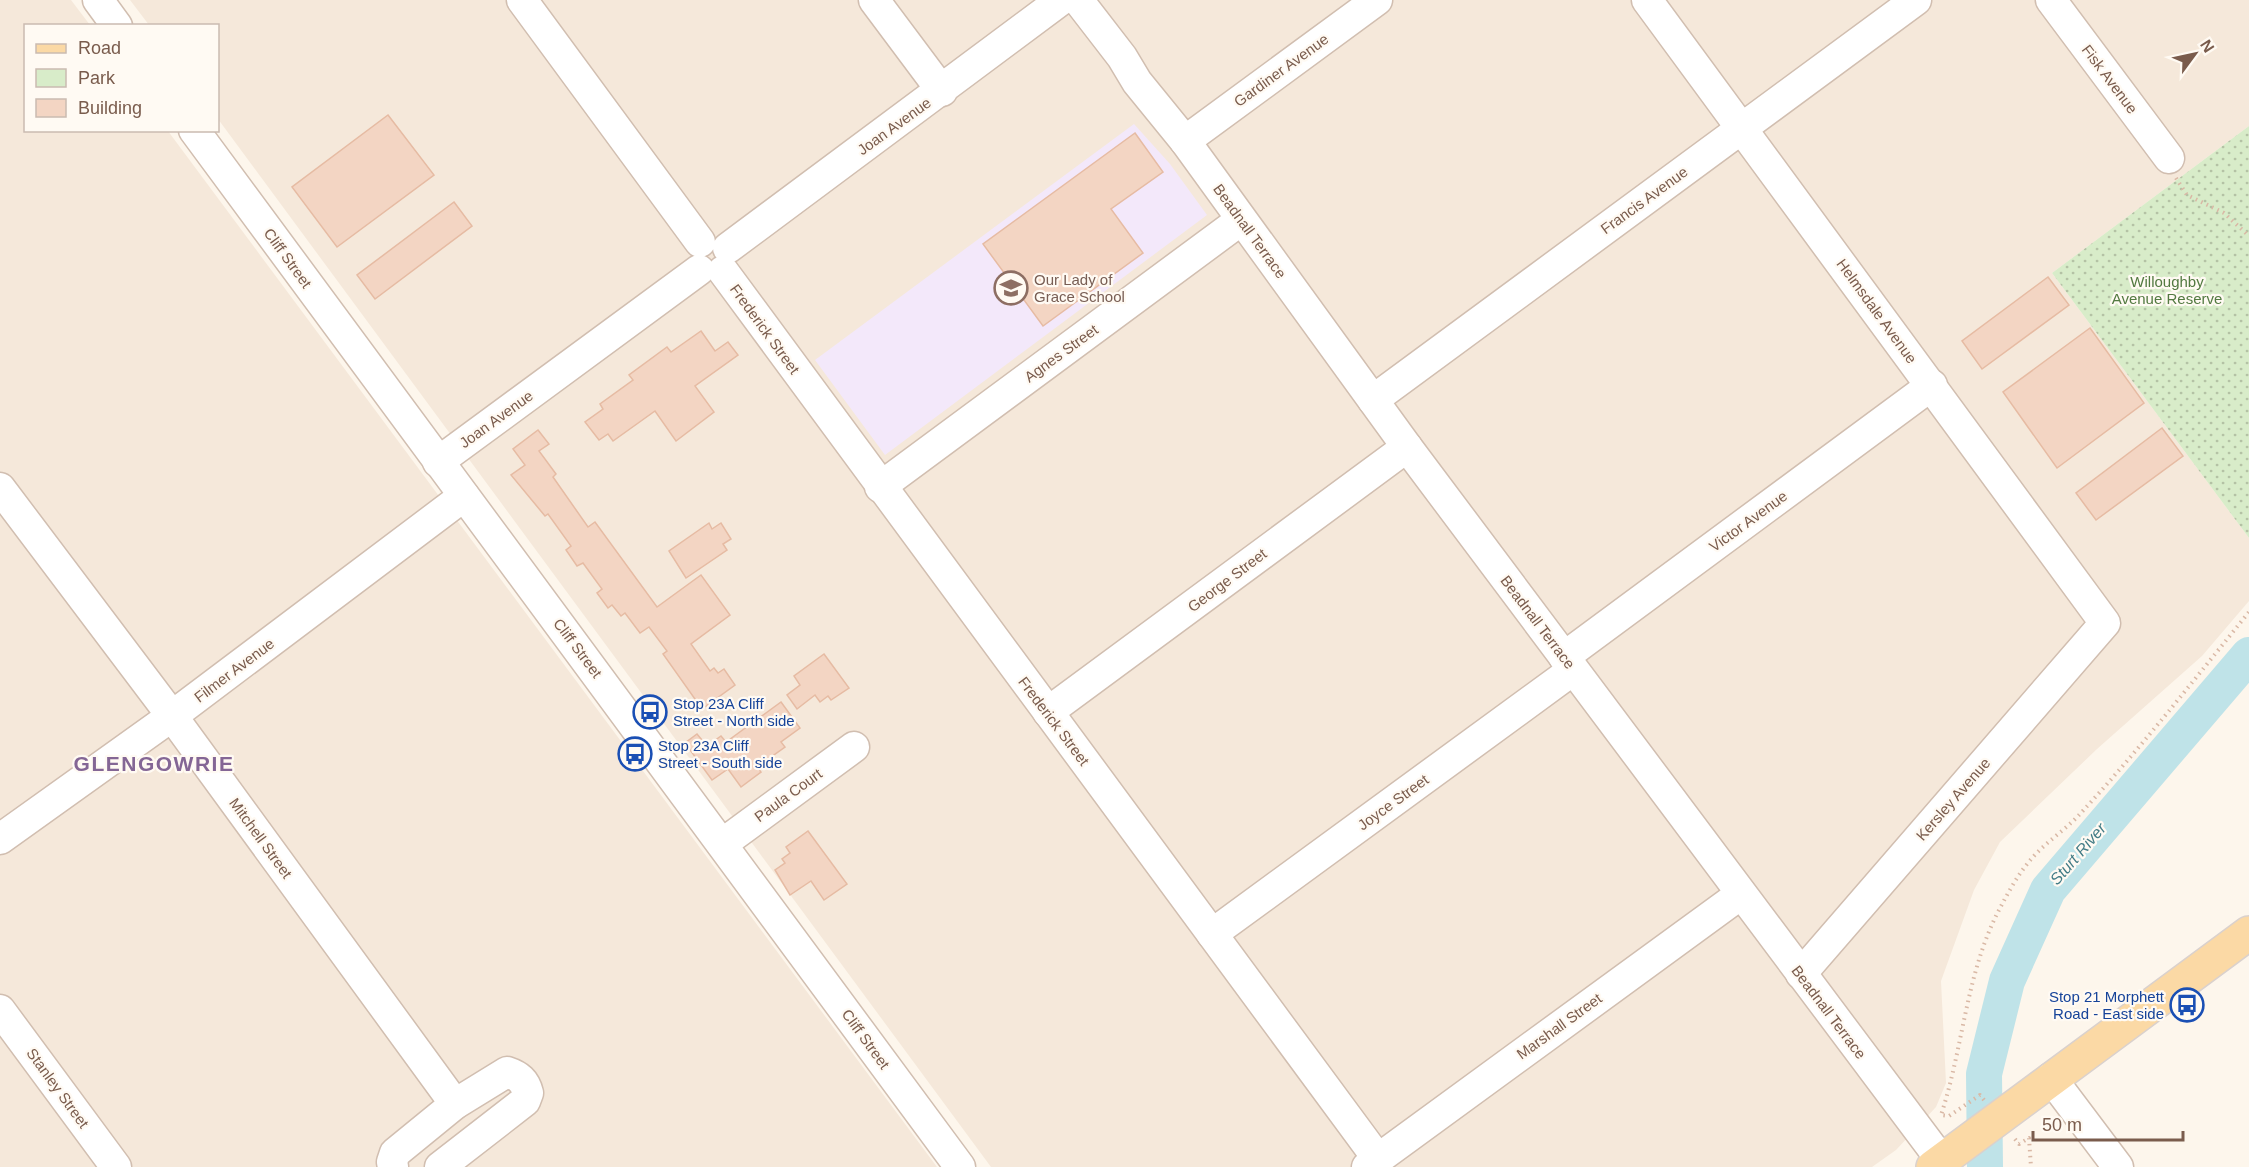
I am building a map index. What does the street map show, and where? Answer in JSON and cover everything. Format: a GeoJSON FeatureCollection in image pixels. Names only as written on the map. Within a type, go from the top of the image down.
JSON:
{"type":"FeatureCollection","features":[{"type":"Feature","properties":{"kind":"main road"},"geometry":{"type":"LineString","coordinates":[[1944,1158],[2249,933]]}},
{"type":"Feature","properties":{"kind":"street"},"geometry":{"type":"LineString","coordinates":[[98,0],[116,24]]}},
{"type":"Feature","properties":{"kind":"street","name":"Frederick Street"},"geometry":{"type":"LineString","coordinates":[[522,0],[1212,934],[1372,1163]]}},
{"type":"Feature","properties":{"kind":"street"},"geometry":{"type":"LineString","coordinates":[[874,0],[942,91]]}},
{"type":"Feature","properties":{"kind":"street","name":"Gardiner Avenue"},"geometry":{"type":"LineString","coordinates":[[1185,141],[1377,0]]}},
{"type":"Feature","properties":{"kind":"street","name":"Helmsdale Avenue"},"geometry":{"type":"LineString","coordinates":[[1647,0],[1932,385],[2105,624]]}},
{"type":"Feature","properties":{"kind":"street","name":"Francis Avenue"},"geometry":{"type":"LineString","coordinates":[[1372,400],[1916,0]]}},
{"type":"Feature","properties":{"kind":"street","name":"Fisk Avenue"},"geometry":{"type":"LineString","coordinates":[[2051,0],[2169,158]]}},
{"type":"Feature","properties":{"kind":"street","name":"Joan Avenue"},"geometry":{"type":"LineString","coordinates":[[438,462],[712,258],[1066,1]]}},
{"type":"Feature","properties":{"kind":"street","name":"Beadnall Terrace"},"geometry":{"type":"LineString","coordinates":[[1066,1],[1112,65],[1137,82],[1185,141],[1407,447],[1801,974],[1944,1158]]}},
{"type":"Feature","properties":{"kind":"street","name":"Cliff Street"},"geometry":{"type":"LineString","coordinates":[[195,132],[960,1167]]}},
{"type":"Feature","properties":{"kind":"street","name":"Agnes Street"},"geometry":{"type":"LineString","coordinates":[[880,487],[1242,220]]}},
{"type":"Feature","properties":{"kind":"street","name":"Victor Avenue"},"geometry":{"type":"LineString","coordinates":[[1569,663],[1932,385]]}},
{"type":"Feature","properties":{"kind":"street","name":"George Street"},"geometry":{"type":"LineString","coordinates":[[1048,712],[1407,447]]}},
{"type":"Feature","properties":{"kind":"street","name":"Mitchell Street"},"geometry":{"type":"LineString","coordinates":[[0,488],[172,716],[455,1104]]}},
{"type":"Feature","properties":{"kind":"street","name":"Filmer Avenue"},"geometry":{"type":"LineString","coordinates":[[0,838],[172,716],[464,496]]}},
{"type":"Feature","properties":{"kind":"street","name":"Kersley Avenue"},"geometry":{"type":"LineString","coordinates":[[1801,974],[2105,624]]}},
{"type":"Feature","properties":{"kind":"street","name":"Joyce Street"},"geometry":{"type":"LineString","coordinates":[[1212,934],[1569,663]]}},
{"type":"Feature","properties":{"kind":"street","name":"Paula Court"},"geometry":{"type":"LineString","coordinates":[[722,844],[854,747]]}},
{"type":"Feature","properties":{"kind":"street","name":"Marshall Street"},"geometry":{"type":"LineString","coordinates":[[1372,1163],[1741,894]]}},
{"type":"Feature","properties":{"kind":"street","name":"Stanley Street"},"geometry":{"type":"LineString","coordinates":[[0,1010],[116,1167]]}},
{"type":"Feature","properties":{"kind":"street"},"geometry":{"type":"LineString","coordinates":[[393,1167],[395,1153],[455,1104],[507,1072],[518,1075],[526,1085],[528,1093],[518,1108],[440,1167]]}},
{"type":"Feature","properties":{"kind":"street"},"geometry":{"type":"LineString","coordinates":[[2051,1078],[2118,1167]]}},
{"type":"Feature","properties":{"kind":"path"},"geometry":{"type":"LineString","coordinates":[[2169,158],[2180,186],[2187,195],[2224,213],[2249,236]]}},
{"type":"Feature","properties":{"kind":"path"},"geometry":{"type":"LineString","coordinates":[[1982,1097],[1980,1095],[1948,1116],[1941,1115],[1949,1094],[1952,1072],[1981,955],[1997,912],[2019,873],[2041,849],[2080,815],[2249,612]]}},
{"type":"Feature","properties":{"kind":"path"},"geometry":{"type":"LineString","coordinates":[[2019,1144],[2029,1138],[2031,1167]]}},
{"type":"Feature","properties":{"kind":"shaded area"},"geometry":{"type":"Polygon","coordinates":[[[0,0],[71,0],[89,24],[24,24],[24,132],[169,132],[937,1167],[0,1167],[0,0]]]}},
{"type":"Feature","properties":{"kind":"shaded area"},"geometry":{"type":"Polygon","coordinates":[[[130,0],[2249,0],[2249,126],[2052,273],[2249,538],[2249,601],[2202,656],[2097,749],[2000,842],[1974,890],[1941,981],[1946,1083],[1936,1107],[1896,1150],[1872,1167],[991,1167],[219,120],[219,24],[148,24],[130,0]]]}},
{"type":"Feature","properties":{"kind":"shaded area","name":"Our Lady of Grace School"},"geometry":{"type":"Polygon","coordinates":[[[1134,124],[1170,164],[1207,215],[885,455],[815,360],[1134,124]]]}},
{"type":"Feature","properties":{"kind":"green space","name":"Willoughby Avenue Reserve"},"geometry":{"type":"Polygon","coordinates":[[[2249,126],[2249,538],[2052,273],[2249,126]]]}},
{"type":"Feature","properties":{"kind":"building"},"geometry":{"type":"Polygon","coordinates":[[[388,115],[434,175],[337,247],[292,187],[388,115]]]}},
{"type":"Feature","properties":{"kind":"building"},"geometry":{"type":"Polygon","coordinates":[[[1135,133],[1163,172],[1111,209],[1143,253],[1043,326],[983,244],[1135,133]]]}},
{"type":"Feature","properties":{"kind":"building"},"geometry":{"type":"Polygon","coordinates":[[[454,202],[472,226],[375,299],[357,275],[454,202]]]}},
{"type":"Feature","properties":{"kind":"building"},"geometry":{"type":"Polygon","coordinates":[[[2048,277],[2069,305],[1982,369],[1962,341],[2048,277]]]}},
{"type":"Feature","properties":{"kind":"building"},"geometry":{"type":"Polygon","coordinates":[[[2090,328],[2144,403],[2057,468],[2003,392],[2090,328]]]}},
{"type":"Feature","properties":{"kind":"building"},"geometry":{"type":"Polygon","coordinates":[[[701,331],[715,351],[728,342],[738,355],[695,386],[714,412],[676,441],[655,411],[613,441],[608,434],[599,440],[585,422],[603,409],[600,404],[633,380],[629,375],[667,347],[671,352],[701,331]]]}},
{"type":"Feature","properties":{"kind":"building"},"geometry":{"type":"Polygon","coordinates":[[[2162,428],[2183,456],[2096,520],[2076,493],[2162,428]]]}},
{"type":"Feature","properties":{"kind":"building"},"geometry":{"type":"Polygon","coordinates":[[[538,430],[549,444],[539,451],[556,474],[553,477],[588,527],[595,522],[657,607],[701,575],[730,615],[691,644],[710,671],[714,668],[718,673],[724,669],[735,685],[702,709],[663,654],[667,651],[649,627],[640,633],[625,613],[621,616],[612,605],[608,608],[597,593],[602,589],[583,563],[577,566],[566,550],[571,546],[548,514],[545,516],[511,475],[525,465],[513,449],[538,430]]]}},
{"type":"Feature","properties":{"kind":"building"},"geometry":{"type":"Polygon","coordinates":[[[709,523],[712,529],[721,523],[731,539],[723,544],[727,550],[686,578],[669,551],[709,523]]]}},
{"type":"Feature","properties":{"kind":"building"},"geometry":{"type":"Polygon","coordinates":[[[824,654],[849,688],[831,700],[828,696],[820,702],[815,695],[797,709],[787,695],[800,685],[794,676],[824,654]]]}},
{"type":"Feature","properties":{"kind":"building"},"geometry":{"type":"Polygon","coordinates":[[[781,702],[800,728],[781,742],[785,747],[757,767],[761,772],[741,787],[728,769],[712,780],[685,743],[697,734],[707,746],[721,736],[726,742],[781,702]]]}},
{"type":"Feature","properties":{"kind":"building"},"geometry":{"type":"Polygon","coordinates":[[[808,831],[847,884],[824,900],[811,881],[790,895],[775,870],[785,863],[782,859],[790,853],[786,847],[808,831]]]}},
{"type":"Feature","properties":{"kind":"waterway","name":"Sturt River"},"geometry":{"type":"LineString","coordinates":[[1985,1167],[1984,1074],[2007,981],[2048,890],[2249,655]]}},
{"type":"Feature","properties":{"kind":"place","name":"Our Lady of Grace School"},"geometry":{"type":"Point","coordinates":[1011,288]}},
{"type":"Feature","properties":{"kind":"place","name":"Stop 23A Cliff Street - North side"},"geometry":{"type":"Point","coordinates":[650,712]}},
{"type":"Feature","properties":{"kind":"place","name":"Stop 23A Cliff Street - South side"},"geometry":{"type":"Point","coordinates":[635,754]}},
{"type":"Feature","properties":{"kind":"place","name":"Stop 21 Morphett Road - East side"},"geometry":{"type":"Point","coordinates":[2187,1005]}},
{"type":"Feature","properties":{"kind":"district","name":"GLENGOWRIE"},"geometry":{"type":"Point","coordinates":[154,763]}}]}
